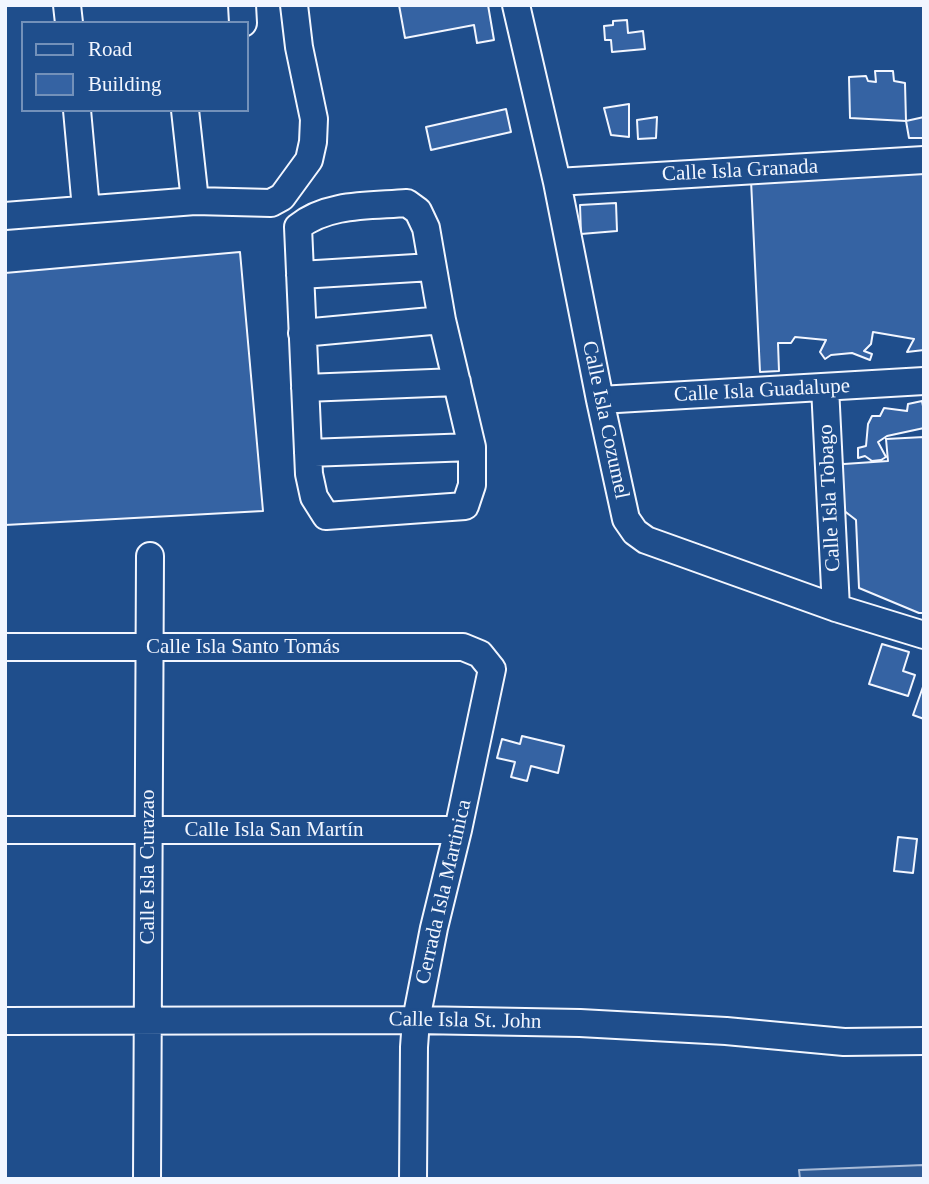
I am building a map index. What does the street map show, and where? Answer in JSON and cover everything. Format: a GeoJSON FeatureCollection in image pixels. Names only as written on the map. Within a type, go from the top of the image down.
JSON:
{"type":"FeatureCollection","features":[{"type":"Feature","properties":{"kind":"street"},"geometry":{"type":"LineString","coordinates":[[5,216],[195,201],[271,203],[282,197],[309,160],[313,142],[314,120],[299,47],[294,5]]}},
{"type":"Feature","properties":{"kind":"street","name":"Calle Isla Cozumel"},"geometry":{"type":"LineString","coordinates":[[516,5],[557,182],[626,519],[635,532],[646,540],[836,608],[924,635]]}},
{"type":"Feature","properties":{"kind":"street"},"geometry":{"type":"LineString","coordinates":[[77,112],[86,209]]}},
{"type":"Feature","properties":{"kind":"street"},"geometry":{"type":"LineString","coordinates":[[185,112],[195,201]]}},
{"type":"Feature","properties":{"kind":"street","name":"Calle Isla Granada"},"geometry":{"type":"LineString","coordinates":[[557,182],[924,160]]}},
{"type":"Feature","properties":{"kind":"street"},"geometry":{"type":"LineString","coordinates":[[282,197],[308,219]]}},
{"type":"Feature","properties":{"kind":"street"},"geometry":{"type":"LineString","coordinates":[[407,203],[418,211],[426,228],[432,267],[472,447],[472,485],[465,506],[327,516],[314,497],[309,474],[298,227],[308,219],[336,209],[407,203]]}},
{"type":"Feature","properties":{"kind":"street"},"geometry":{"type":"LineString","coordinates":[[300,275],[432,267]]}},
{"type":"Feature","properties":{"kind":"street"},"geometry":{"type":"LineString","coordinates":[[302,333],[442,320]]}},
{"type":"Feature","properties":{"kind":"street","name":"Calle Isla Guadalupe"},"geometry":{"type":"LineString","coordinates":[[600,401],[924,381]]}},
{"type":"Feature","properties":{"kind":"street"},"geometry":{"type":"LineString","coordinates":[[305,388],[457,383]]}},
{"type":"Feature","properties":{"kind":"street","name":"Calle Isla Tobago"},"geometry":{"type":"LineString","coordinates":[[825,387],[836,608]]}},
{"type":"Feature","properties":{"kind":"street"},"geometry":{"type":"LineString","coordinates":[[308,453],[472,447]]}},
{"type":"Feature","properties":{"kind":"street","name":"Calle Isla Curazao"},"geometry":{"type":"LineString","coordinates":[[147,1179],[150,556]]}},
{"type":"Feature","properties":{"kind":"street","name":"Calle Isla Santo Tomás"},"geometry":{"type":"LineString","coordinates":[[5,647],[463,648],[480,654]]}},
{"type":"Feature","properties":{"kind":"street","name":"Cerrada Isla Martinica"},"geometry":{"type":"LineString","coordinates":[[413,1179],[416,1020],[492,669],[480,654]]}},
{"type":"Feature","properties":{"kind":"street","name":"Calle Isla San Martín"},"geometry":{"type":"LineString","coordinates":[[5,831],[458,830]]}},
{"type":"Feature","properties":{"kind":"street","name":"Calle Isla St. John"},"geometry":{"type":"LineString","coordinates":[[5,1021],[416,1020],[580,1023],[726,1031],[844,1042],[924,1041]]}},
{"type":"Feature","properties":{"kind":"shaded area"},"geometry":{"type":"Polygon","coordinates":[[[924,1165],[924,1179],[800,1179],[799,1170],[924,1165]]]}},
{"type":"Feature","properties":{"kind":"building"},"geometry":{"type":"Polygon","coordinates":[[[399,5],[488,5],[494,40],[477,43],[474,25],[405,38],[399,5]]]}},
{"type":"Feature","properties":{"kind":"building"},"geometry":{"type":"Polygon","coordinates":[[[627,20],[628,33],[643,31],[645,49],[612,52],[611,40],[605,40],[604,26],[613,25],[613,21],[627,20]]]}},
{"type":"Feature","properties":{"kind":"building"},"geometry":{"type":"Polygon","coordinates":[[[875,71],[893,71],[894,81],[905,83],[906,121],[850,118],[849,77],[866,76],[868,81],[876,82],[875,71]]]}},
{"type":"Feature","properties":{"kind":"building"},"geometry":{"type":"Polygon","coordinates":[[[629,104],[629,137],[611,135],[604,108],[629,104]]]}},
{"type":"Feature","properties":{"kind":"building"},"geometry":{"type":"Polygon","coordinates":[[[506,109],[511,132],[431,150],[426,127],[506,109]]]}},
{"type":"Feature","properties":{"kind":"building"},"geometry":{"type":"Polygon","coordinates":[[[657,117],[656,138],[638,139],[637,120],[657,117]]]}},
{"type":"Feature","properties":{"kind":"building"},"geometry":{"type":"Polygon","coordinates":[[[924,117],[924,138],[909,138],[906,121],[924,117]]]}},
{"type":"Feature","properties":{"kind":"building"},"geometry":{"type":"Polygon","coordinates":[[[924,172],[924,350],[907,352],[914,339],[873,332],[871,344],[864,351],[872,354],[870,360],[852,353],[831,355],[825,359],[820,352],[826,340],[795,337],[791,343],[778,343],[779,371],[760,372],[751,180],[924,172]]]}},
{"type":"Feature","properties":{"kind":"building"},"geometry":{"type":"Polygon","coordinates":[[[616,203],[617,231],[581,234],[580,205],[616,203]]]}},
{"type":"Feature","properties":{"kind":"building"},"geometry":{"type":"Polygon","coordinates":[[[240,252],[263,511],[5,525],[5,273],[240,252]]]}},
{"type":"Feature","properties":{"kind":"building"},"geometry":{"type":"Polygon","coordinates":[[[922,401],[924,428],[887,436],[878,442],[886,457],[881,460],[872,461],[865,456],[858,458],[858,448],[866,446],[868,424],[872,416],[880,416],[884,408],[907,411],[908,404],[922,401]]]}},
{"type":"Feature","properties":{"kind":"building"},"geometry":{"type":"Polygon","coordinates":[[[924,437],[924,613],[919,613],[859,588],[856,520],[838,506],[837,461],[844,464],[888,461],[886,439],[924,437]]]}},
{"type":"Feature","properties":{"kind":"building"},"geometry":{"type":"Polygon","coordinates":[[[882,644],[909,652],[903,671],[915,675],[908,696],[869,684],[882,644]]]}},
{"type":"Feature","properties":{"kind":"building"},"geometry":{"type":"Polygon","coordinates":[[[924,684],[924,719],[913,715],[924,684]]]}},
{"type":"Feature","properties":{"kind":"building"},"geometry":{"type":"Polygon","coordinates":[[[522,736],[564,746],[558,773],[531,766],[527,781],[511,777],[515,762],[497,758],[502,739],[520,744],[522,736]]]}},
{"type":"Feature","properties":{"kind":"building"},"geometry":{"type":"Polygon","coordinates":[[[898,837],[917,839],[913,873],[894,871],[898,837]]]}}]}
